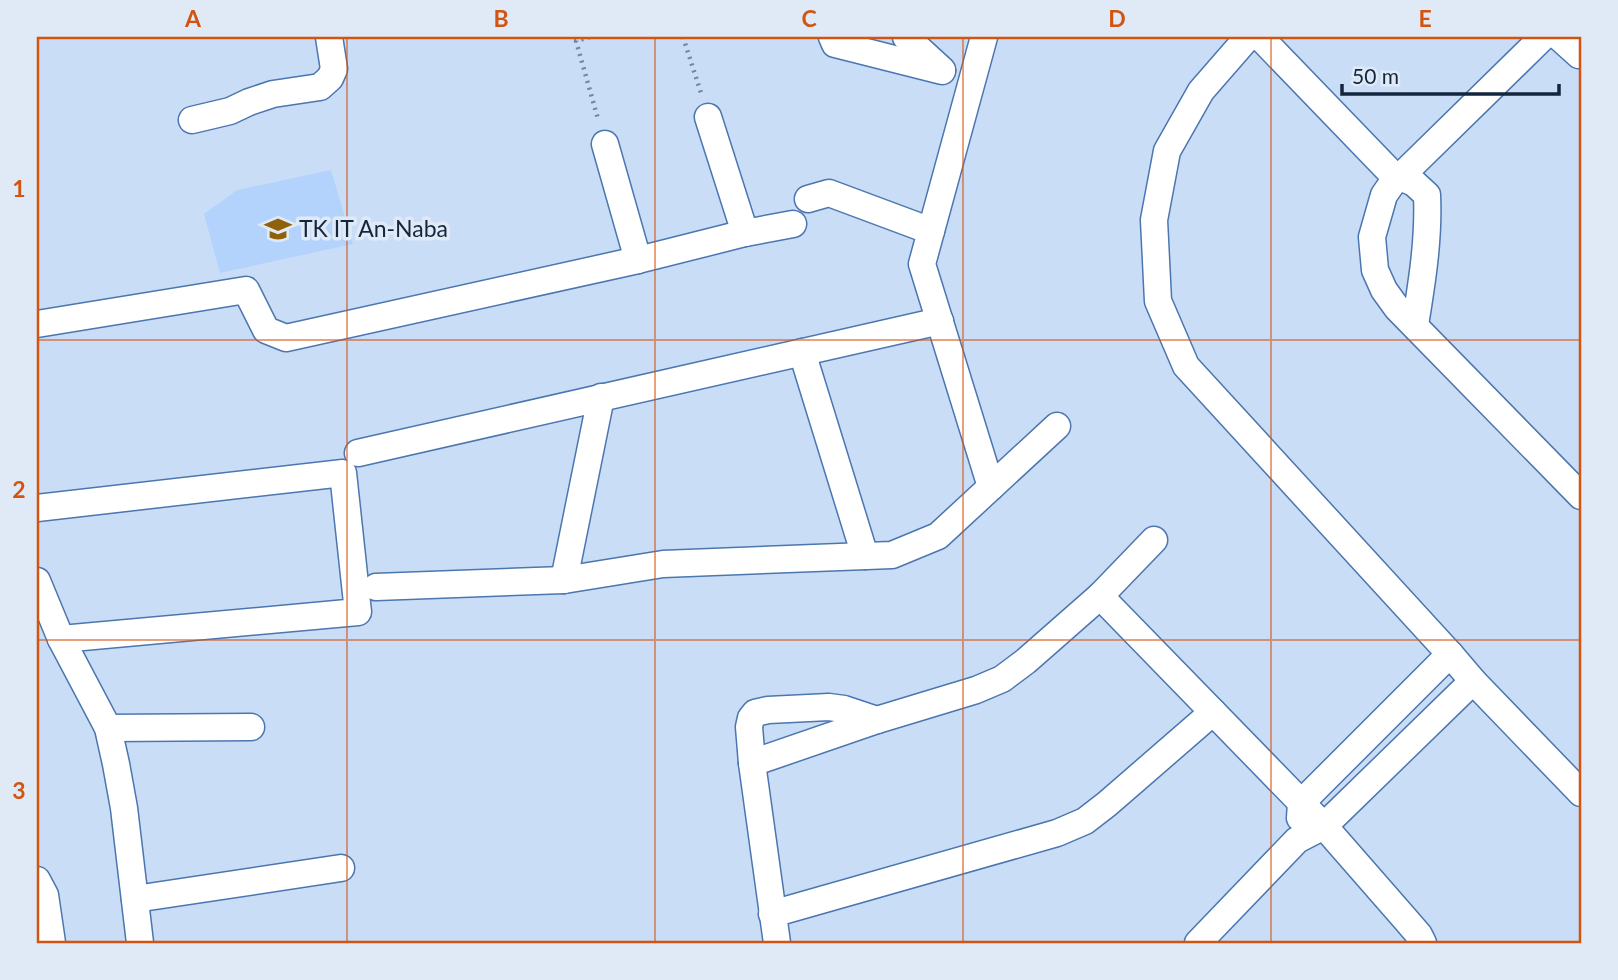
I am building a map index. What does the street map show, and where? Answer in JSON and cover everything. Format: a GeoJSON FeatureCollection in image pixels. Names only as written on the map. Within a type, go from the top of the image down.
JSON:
{"type":"FeatureCollection","features":[{"type":"Feature","properties":{"kind":"street"},"geometry":{"type":"LineString","coordinates":[[192,120],[230,111],[273,94],[320,87],[330,78],[334,69],[329,37]]}},
{"type":"Feature","properties":{"kind":"street"},"geometry":{"type":"LineString","coordinates":[[832,37],[835,44],[942,71]]}},
{"type":"Feature","properties":{"kind":"street"},"geometry":{"type":"LineString","coordinates":[[906,37],[968,96]]}},
{"type":"Feature","properties":{"kind":"street"},"geometry":{"type":"LineString","coordinates":[[984,37],[922,264],[991,487]]}},
{"type":"Feature","properties":{"kind":"street"},"geometry":{"type":"LineString","coordinates":[[1248,37],[1201,92],[1167,151],[1154,220],[1158,302],[1186,366],[1473,681],[1581,793]]}},
{"type":"Feature","properties":{"kind":"street"},"geometry":{"type":"LineString","coordinates":[[1260,37],[1398,177],[1415,183],[1427,195],[1426,247],[1415,325]]}},
{"type":"Feature","properties":{"kind":"street"},"geometry":{"type":"LineString","coordinates":[[1543,37],[1398,177],[1384,195],[1372,237],[1376,270],[1384,290],[1397,308],[1581,496]]}},
{"type":"Feature","properties":{"kind":"street"},"geometry":{"type":"LineString","coordinates":[[1559,37],[1579,55]]}},
{"type":"Feature","properties":{"kind":"street"},"geometry":{"type":"LineString","coordinates":[[708,117],[745,233]]}},
{"type":"Feature","properties":{"kind":"street"},"geometry":{"type":"LineString","coordinates":[[605,144],[638,260]]}},
{"type":"Feature","properties":{"kind":"street"},"geometry":{"type":"LineString","coordinates":[[808,199],[829,193],[931,231]]}},
{"type":"Feature","properties":{"kind":"street"},"geometry":{"type":"LineString","coordinates":[[37,324],[247,290],[266,330],[286,338],[793,224]]}},
{"type":"Feature","properties":{"kind":"street"},"geometry":{"type":"LineString","coordinates":[[358,453],[940,321]]}},
{"type":"Feature","properties":{"kind":"street"},"geometry":{"type":"LineString","coordinates":[[802,352],[865,556]]}},
{"type":"Feature","properties":{"kind":"street"},"geometry":{"type":"LineString","coordinates":[[564,580],[601,397]]}},
{"type":"Feature","properties":{"kind":"street"},"geometry":{"type":"LineString","coordinates":[[376,587],[564,580],[663,564],[892,555],[938,536],[1057,426]]}},
{"type":"Feature","properties":{"kind":"street"},"geometry":{"type":"LineString","coordinates":[[37,508],[343,473],[358,612],[61,639]]}},
{"type":"Feature","properties":{"kind":"street"},"geometry":{"type":"LineString","coordinates":[[752,763],[1002,679],[1100,596],[1154,540]]}},
{"type":"Feature","properties":{"kind":"street"},"geometry":{"type":"LineString","coordinates":[[37,581],[61,639],[108,729],[124,808],[140,943]]}},
{"type":"Feature","properties":{"kind":"street"},"geometry":{"type":"LineString","coordinates":[[1100,596],[1324,826],[1419,935],[1423,943]]}},
{"type":"Feature","properties":{"kind":"street"},"geometry":{"type":"LineString","coordinates":[[1297,840],[1301,803],[1450,654]]}},
{"type":"Feature","properties":{"kind":"street"},"geometry":{"type":"LineString","coordinates":[[1198,943],[1297,840],[1324,826],[1473,681]]}},
{"type":"Feature","properties":{"kind":"street"},"geometry":{"type":"LineString","coordinates":[[778,943],[752,763],[749,727],[751,718],[755,713],[768,710],[829,707],[877,720]]}},
{"type":"Feature","properties":{"kind":"street"},"geometry":{"type":"LineString","coordinates":[[772,914],[1057,833],[1084,821],[1213,712]]}},
{"type":"Feature","properties":{"kind":"street"},"geometry":{"type":"LineString","coordinates":[[108,729],[251,727]]}},
{"type":"Feature","properties":{"kind":"street"},"geometry":{"type":"LineString","coordinates":[[135,899],[341,868]]}},
{"type":"Feature","properties":{"kind":"street"},"geometry":{"type":"LineString","coordinates":[[37,880],[45,895],[52,943]]}},
{"type":"Feature","properties":{"kind":"path"},"geometry":{"type":"LineString","coordinates":[[590,37],[576,41],[605,144]]}},
{"type":"Feature","properties":{"kind":"path"},"geometry":{"type":"LineString","coordinates":[[683,37],[708,117]]}},
{"type":"Feature","properties":{"kind":"shaded area","name":"TK IT An-Naba"},"geometry":{"type":"Polygon","coordinates":[[[331,170],[353,244],[220,273],[204,214],[237,190],[331,170]]]}},
{"type":"Feature","properties":{"kind":"place","name":"TK IT An-Naba"},"geometry":{"type":"Point","coordinates":[278,229]}}]}
